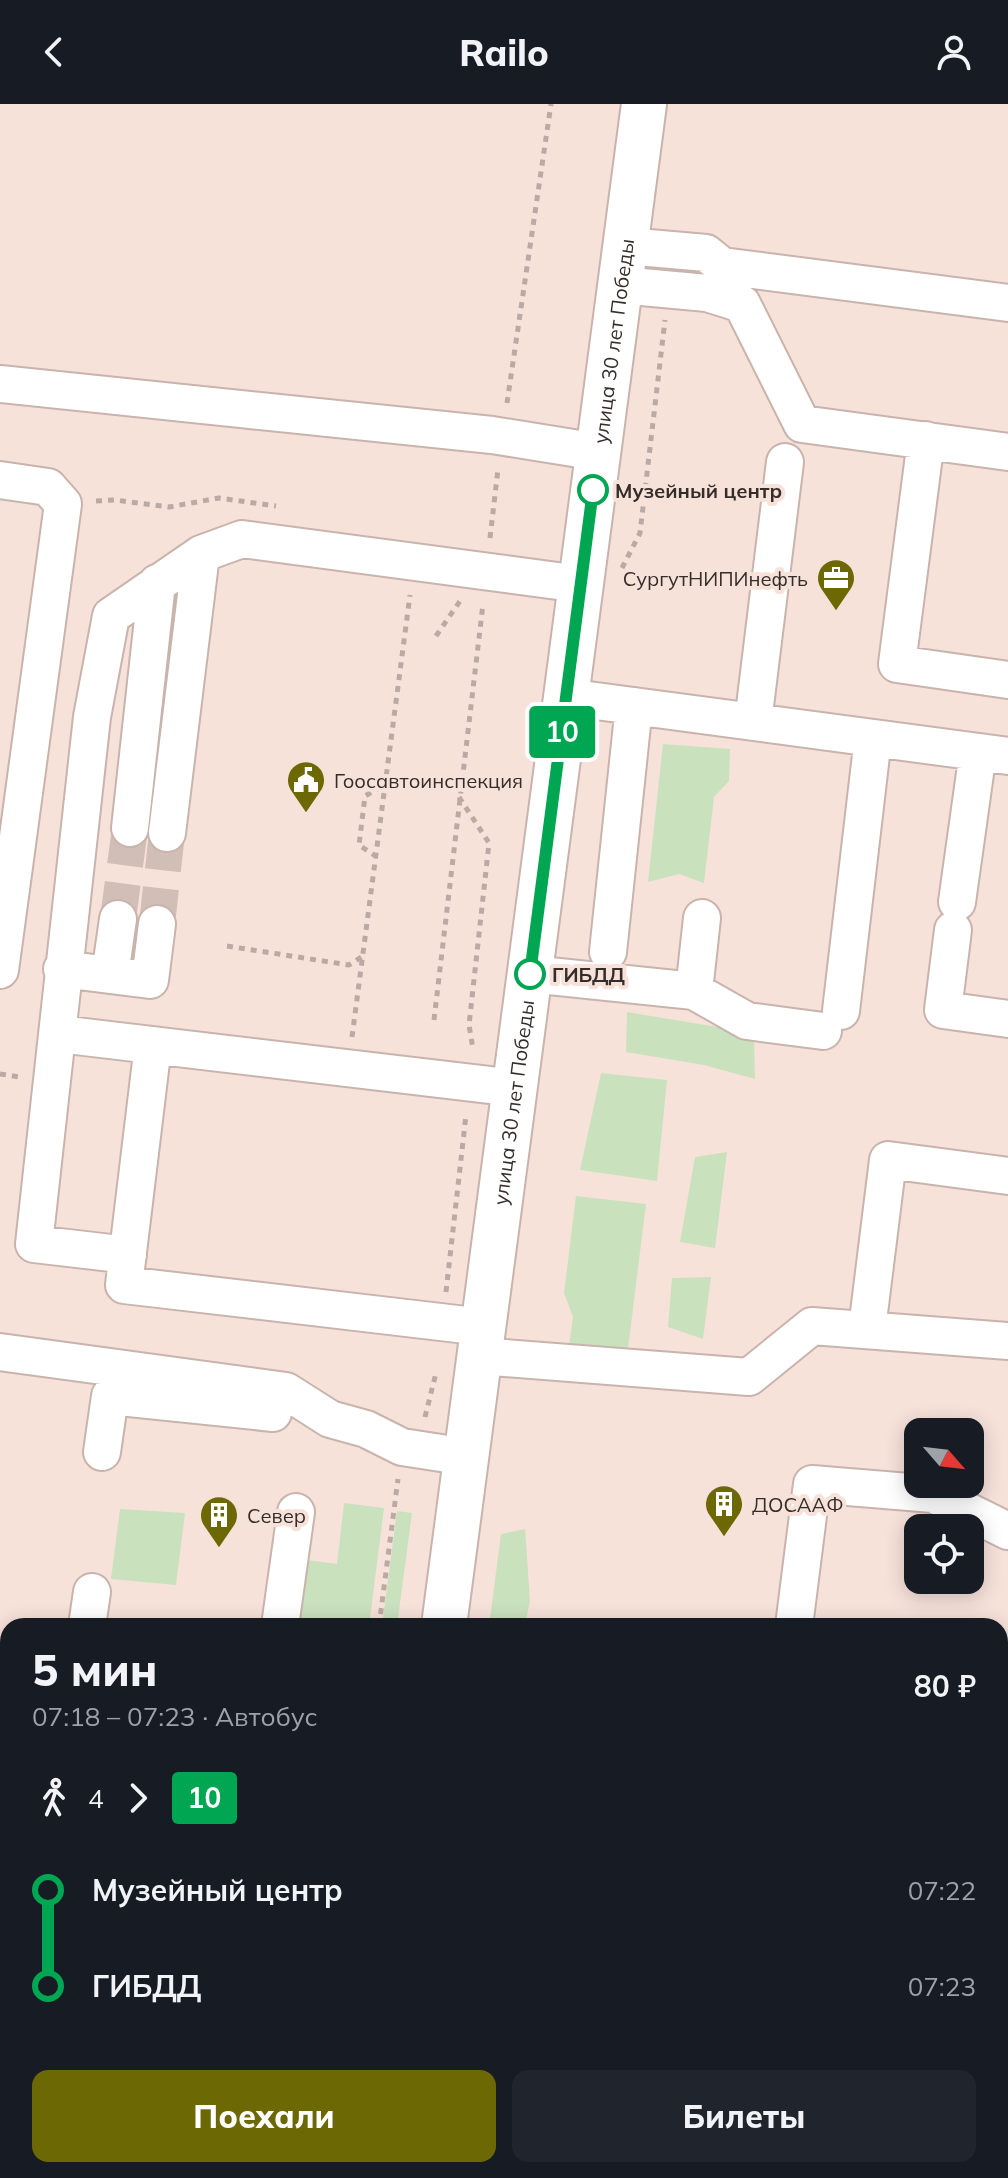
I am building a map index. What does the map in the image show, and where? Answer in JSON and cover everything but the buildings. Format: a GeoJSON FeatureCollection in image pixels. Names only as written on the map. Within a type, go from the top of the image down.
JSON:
{"type":"FeatureCollection","features":[{"type":"Feature","properties":{"kind":"main road","name":"улица 30 лет Победы"},"geometry":{"type":"LineString","coordinates":[[445,1618],[467,1457],[468,1335],[515,1088],[644,104]]}},
{"type":"Feature","properties":{"kind":"lane"},"geometry":{"type":"LineString","coordinates":[[623,266],[706,253],[722,266],[1008,303]]}},
{"type":"Feature","properties":{"kind":"lane"},"geometry":{"type":"LineString","coordinates":[[623,266],[742,304],[802,424],[1008,452]]}},
{"type":"Feature","properties":{"kind":"lane"},"geometry":{"type":"LineString","coordinates":[[0,384],[502,436],[598,452]]}},
{"type":"Feature","properties":{"kind":"lane"},"geometry":{"type":"LineString","coordinates":[[926,440],[897,664],[1008,680]]}},
{"type":"Feature","properties":{"kind":"lane"},"geometry":{"type":"LineString","coordinates":[[753,722],[785,462]]}},
{"type":"Feature","properties":{"kind":"lane"},"geometry":{"type":"LineString","coordinates":[[0,480],[48,487],[63,504],[0,970]]}},
{"type":"Feature","properties":{"kind":"lane"},"geometry":{"type":"LineString","coordinates":[[98,973],[92,717],[111,616],[201,554],[242,539],[486,581],[580,584]]}},
{"type":"Feature","properties":{"kind":"lane"},"geometry":{"type":"LineString","coordinates":[[92,717],[157,680],[201,554]]}},
{"type":"Feature","properties":{"kind":"lane"},"geometry":{"type":"LineString","coordinates":[[139,829],[157,680],[157,583]]}},
{"type":"Feature","properties":{"kind":"lane"},"geometry":{"type":"LineString","coordinates":[[566,697],[993,754],[955,916],[943,1010],[1008,1019]]}},
{"type":"Feature","properties":{"kind":"lane"},"geometry":{"type":"LineString","coordinates":[[608,952],[634,706]]}},
{"type":"Feature","properties":{"kind":"lane"},"geometry":{"type":"LineString","coordinates":[[530,974],[694,991],[747,1021],[832,1021],[873,738]]}},
{"type":"Feature","properties":{"kind":"lane"},"geometry":{"type":"LineString","coordinates":[[694,991],[702,918]]}},
{"type":"Feature","properties":{"kind":"lane"},"geometry":{"type":"LineString","coordinates":[[128,920],[59,1034],[34,1244],[128,1255]]}},
{"type":"Feature","properties":{"kind":"lane"},"geometry":{"type":"LineString","coordinates":[[59,1034],[515,1088]]}},
{"type":"Feature","properties":{"kind":"lane"},"geometry":{"type":"LineString","coordinates":[[153,1045],[124,1285],[399,1317],[468,1335],[749,1377],[812,1326],[1008,1341]]}},
{"type":"Feature","properties":{"kind":"lane"},"geometry":{"type":"LineString","coordinates":[[867,1329],[888,1160],[1008,1176]]}},
{"type":"Feature","properties":{"kind":"lane"},"geometry":{"type":"LineString","coordinates":[[0,1352],[286,1391],[330,1419]]}},
{"type":"Feature","properties":{"kind":"lane"},"geometry":{"type":"LineString","coordinates":[[102,1452],[110,1396],[330,1419],[366,1429],[402,1447],[467,1457]]}},
{"type":"Feature","properties":{"kind":"lane"},"geometry":{"type":"LineString","coordinates":[[795,1618],[812,1484],[933,1494],[1008,1531]]}},
{"type":"Feature","properties":{"kind":"lane"},"geometry":{"type":"LineString","coordinates":[[281,1618],[296,1512]]}},
{"type":"Feature","properties":{"kind":"path"},"geometry":{"type":"LineString","coordinates":[[434,1020],[502,436],[551,104]]}},
{"type":"Feature","properties":{"kind":"path"},"geometry":{"type":"LineString","coordinates":[[436,636],[467,590],[486,581]]}},
{"type":"Feature","properties":{"kind":"path"},"geometry":{"type":"LineString","coordinates":[[347,1068],[411,582]]}},
{"type":"Feature","properties":{"kind":"path"},"geometry":{"type":"LineString","coordinates":[[377,857],[359,845],[359,821],[365,796],[386,784]]}},
{"type":"Feature","properties":{"kind":"path"},"geometry":{"type":"LineString","coordinates":[[380,1618],[402,1447],[428,1414],[468,1335],[473,1045],[469,1025],[489,843],[459,797]]}},
{"type":"Feature","properties":{"kind":"path"},"geometry":{"type":"LineString","coordinates":[[227,946],[349,965],[364,956]]}},
{"type":"Feature","properties":{"kind":"green space"},"geometry":{"type":"Polygon","coordinates":[[[663,744],[730,749],[729,781],[714,797],[704,883],[679,874],[648,882],[663,744]]]}},
{"type":"Feature","properties":{"kind":"green space"},"geometry":{"type":"Polygon","coordinates":[[[627,1012],[754,1033],[755,1079],[704,1065],[626,1052],[627,1012]]]}},
{"type":"Feature","properties":{"kind":"green space"},"geometry":{"type":"Polygon","coordinates":[[[601,1073],[667,1080],[657,1181],[580,1170],[601,1073]]]}},
{"type":"Feature","properties":{"kind":"green space"},"geometry":{"type":"Polygon","coordinates":[[[727,1152],[715,1248],[680,1242],[695,1157],[727,1152]]]}},
{"type":"Feature","properties":{"kind":"green space"},"geometry":{"type":"Polygon","coordinates":[[[576,1196],[646,1204],[628,1349],[569,1347],[573,1317],[564,1293],[576,1196]]]}},
{"type":"Feature","properties":{"kind":"green space"},"geometry":{"type":"Polygon","coordinates":[[[711,1277],[703,1339],[668,1327],[672,1278],[711,1277]]]}},
{"type":"Feature","properties":{"kind":"green space"},"geometry":{"type":"Polygon","coordinates":[[[344,1503],[384,1508],[370,1618],[299,1618],[306,1560],[337,1564],[344,1503]]]}},
{"type":"Feature","properties":{"kind":"green space"},"geometry":{"type":"Polygon","coordinates":[[[120,1509],[185,1513],[176,1585],[111,1579],[120,1509]]]}},
{"type":"Feature","properties":{"kind":"green space"},"geometry":{"type":"Polygon","coordinates":[[[397,1511],[412,1513],[398,1618],[383,1618],[397,1511]]]}},
{"type":"Feature","properties":{"kind":"green space"},"geometry":{"type":"Polygon","coordinates":[[[525,1529],[530,1600],[527,1618],[490,1618],[501,1534],[525,1529]]]}},
{"type":"Feature","properties":{"kind":"tunnel"},"geometry":{"type":"LineString","coordinates":[[118,919],[130,828]]}},
{"type":"Feature","properties":{"kind":"tunnel"},"geometry":{"type":"LineString","coordinates":[[157,924],[167,833]]}},
{"type":"Feature","properties":{"kind":"bus line","name":"10"},"geometry":{"type":"LineString","coordinates":[[530,974],[593,490]]}},
{"type":"Feature","properties":{"kind":"place","name":"Музейный центр"},"geometry":{"type":"Point","coordinates":[593,490]}},
{"type":"Feature","properties":{"kind":"place","name":"СургутНИПИнефть"},"geometry":{"type":"Point","coordinates":[836,612]}},
{"type":"Feature","properties":{"kind":"place","name":"Гоосавтоинспекция"},"geometry":{"type":"Point","coordinates":[306,814]}},
{"type":"Feature","properties":{"kind":"place","name":"ГИБДД"},"geometry":{"type":"Point","coordinates":[530,974]}},
{"type":"Feature","properties":{"kind":"place","name":"ДОСААФ"},"geometry":{"type":"Point","coordinates":[724,1538]}},
{"type":"Feature","properties":{"kind":"place","name":"Север"},"geometry":{"type":"Point","coordinates":[219,1549]}}]}
